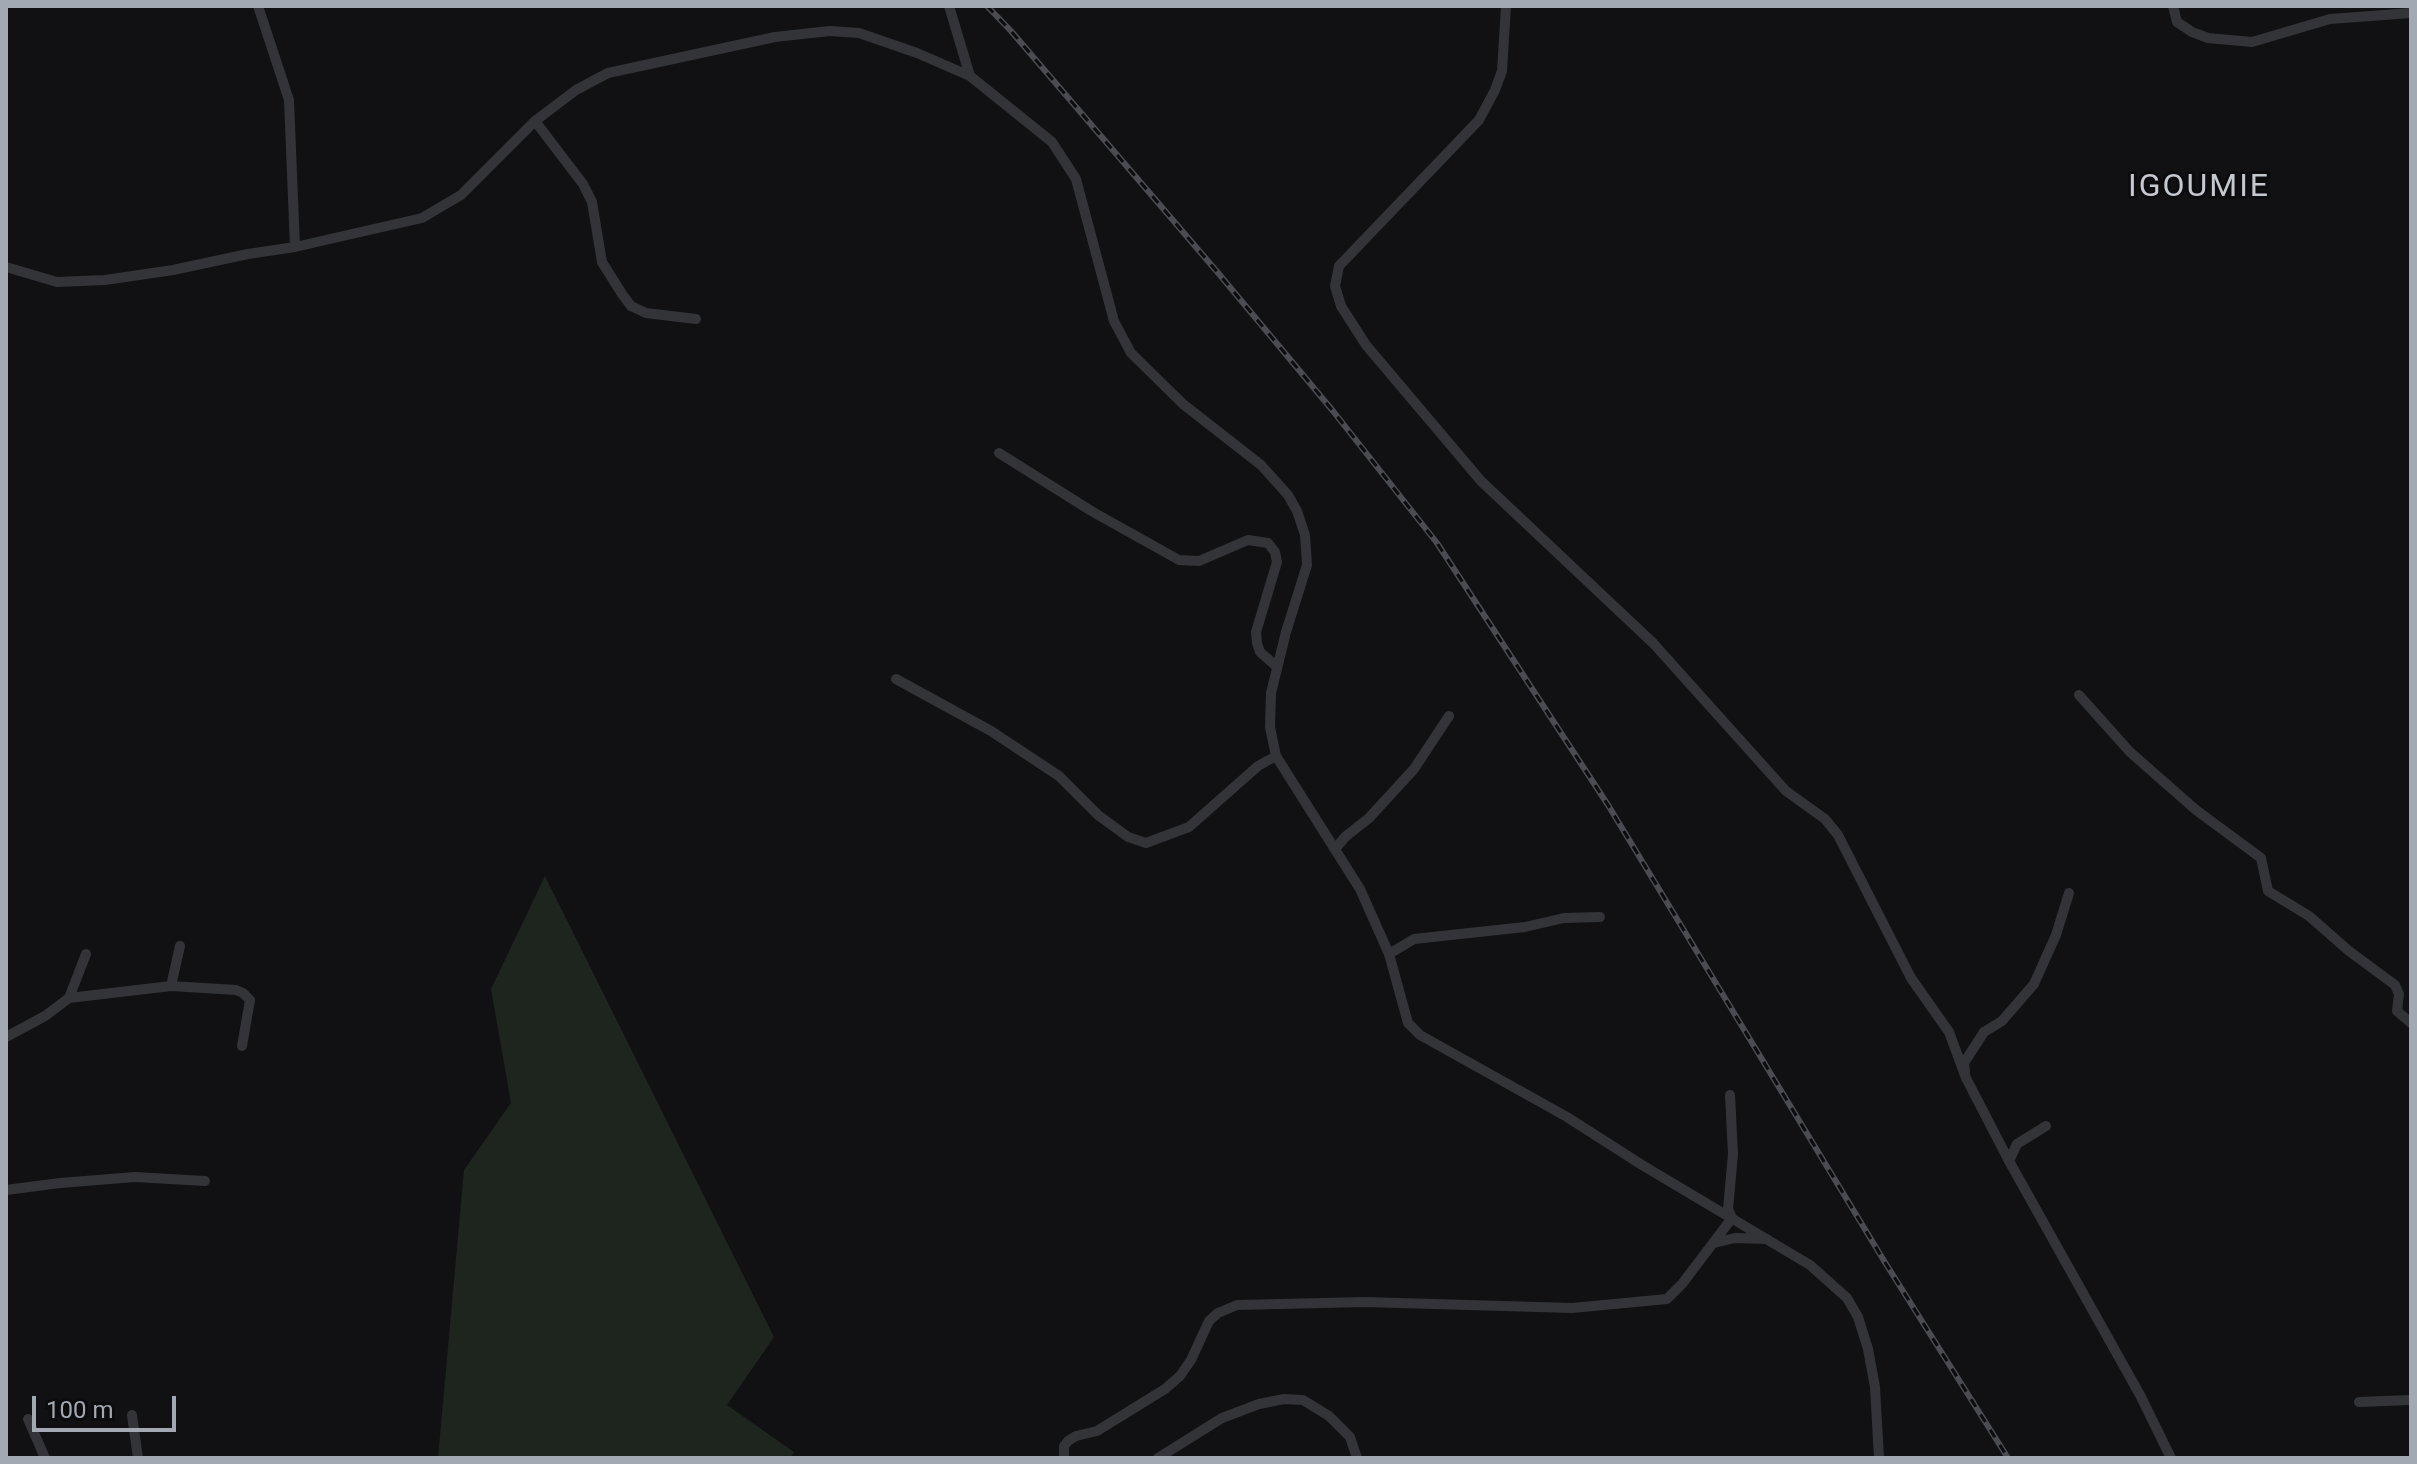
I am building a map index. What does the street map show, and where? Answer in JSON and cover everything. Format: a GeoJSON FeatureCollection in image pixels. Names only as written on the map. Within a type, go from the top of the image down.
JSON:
{"type":"FeatureCollection","features":[{"type":"Feature","properties":{"kind":"street"},"geometry":{"type":"LineString","coordinates":[[258,6],[289,100],[295,247]]}},
{"type":"Feature","properties":{"kind":"street"},"geometry":{"type":"LineString","coordinates":[[949,6],[970,76]]}},
{"type":"Feature","properties":{"kind":"street"},"geometry":{"type":"LineString","coordinates":[[1506,6],[1502,71],[1490,100],[1479,120],[1459,142],[1339,266],[1335,286],[1341,306],[1366,345],[1481,481],[1653,643],[1786,791],[1825,819],[1848,853],[1911,978],[1949,1032],[1966,1078],[2009,1161],[2140,1395],[2171,1458]]}},
{"type":"Feature","properties":{"kind":"street"},"geometry":{"type":"LineString","coordinates":[[2173,6],[2177,22],[2192,32],[2208,38],[2252,42],[2330,19],[2411,13]]}},
{"type":"Feature","properties":{"kind":"street"},"geometry":{"type":"LineString","coordinates":[[6,267],[57,282],[82,282],[173,270],[295,247],[422,218],[461,195],[535,121],[576,90],[608,73],[775,37],[816,32],[859,33],[970,76],[1052,142],[1076,179],[1114,321],[1131,353],[1183,404],[1261,465],[1288,495],[1305,535],[1307,565],[1276,666],[1271,693],[1270,727],[1276,756],[1360,889],[1389,954],[1408,1023],[1420,1035],[1567,1117],[1810,1265],[1852,1306],[1868,1349],[1875,1387],[1879,1458]]}},
{"type":"Feature","properties":{"kind":"street"},"geometry":{"type":"LineString","coordinates":[[535,121],[583,184],[592,202],[602,262],[631,306],[646,313],[696,319]]}},
{"type":"Feature","properties":{"kind":"street"},"geometry":{"type":"LineString","coordinates":[[999,453],[1093,512],[1179,560],[1199,561],[1248,540],[1268,543],[1275,552],[1277,562],[1256,632],[1260,652],[1276,666]]}},
{"type":"Feature","properties":{"kind":"street"},"geometry":{"type":"LineString","coordinates":[[896,679],[991,731],[1059,776],[1098,815],[1128,837],[1146,843],[1189,827],[1258,766],[1276,756]]}},
{"type":"Feature","properties":{"kind":"street"},"geometry":{"type":"LineString","coordinates":[[2079,695],[2130,752],[2196,810],[2261,858],[2268,891],[2309,916],[2395,985],[2399,994],[2397,1011],[2411,1023]]}},
{"type":"Feature","properties":{"kind":"street"},"geometry":{"type":"LineString","coordinates":[[1336,848],[1369,818],[1414,769],[1449,716]]}},
{"type":"Feature","properties":{"kind":"street"},"geometry":{"type":"LineString","coordinates":[[1966,1078],[1964,1063],[1984,1032],[2002,1021],[2034,984],[2056,935],[2069,893]]}},
{"type":"Feature","properties":{"kind":"street"},"geometry":{"type":"LineString","coordinates":[[1389,954],[1414,939],[1525,927],[1564,918],[1600,917]]}},
{"type":"Feature","properties":{"kind":"street"},"geometry":{"type":"LineString","coordinates":[[171,986],[180,946]]}},
{"type":"Feature","properties":{"kind":"street"},"geometry":{"type":"LineString","coordinates":[[69,998],[86,954]]}},
{"type":"Feature","properties":{"kind":"street"},"geometry":{"type":"LineString","coordinates":[[6,1037],[45,1016],[69,998],[171,986],[243,993],[250,1000],[242,1046]]}},
{"type":"Feature","properties":{"kind":"street"},"geometry":{"type":"LineString","coordinates":[[1730,1095],[1733,1154],[1728,1209],[1732,1218]]}},
{"type":"Feature","properties":{"kind":"street"},"geometry":{"type":"LineString","coordinates":[[2009,1161],[2017,1144],[2046,1126]]}},
{"type":"Feature","properties":{"kind":"street"},"geometry":{"type":"LineString","coordinates":[[6,1190],[135,1177],[205,1181]]}},
{"type":"Feature","properties":{"kind":"street"},"geometry":{"type":"LineString","coordinates":[[1064,1458],[1064,1446],[1068,1441],[1109,1424],[1180,1376],[1209,1321],[1237,1305],[1365,1302],[1572,1308],[1667,1299],[1732,1218]]}},
{"type":"Feature","properties":{"kind":"street"},"geometry":{"type":"LineString","coordinates":[[1714,1243],[1735,1238],[1770,1239]]}},
{"type":"Feature","properties":{"kind":"street"},"geometry":{"type":"LineString","coordinates":[[1158,1458],[1222,1418],[1259,1404],[1284,1399],[1303,1400],[1329,1416],[1350,1437],[1357,1458]]}},
{"type":"Feature","properties":{"kind":"street"},"geometry":{"type":"LineString","coordinates":[[2359,1402],[2411,1400]]}},
{"type":"Feature","properties":{"kind":"street"},"geometry":{"type":"LineString","coordinates":[[132,1415],[138,1458]]}},
{"type":"Feature","properties":{"kind":"street"},"geometry":{"type":"LineString","coordinates":[[28,1419],[45,1458]]}},
{"type":"Feature","properties":{"kind":"shaded area"},"geometry":{"type":"Polygon","coordinates":[[[545,876],[774,1337],[727,1405],[794,1452],[790,1458],[438,1458],[464,1170],[511,1103],[491,989],[545,876]]]}},
{"type":"Feature","properties":{"kind":"railway"},"geometry":{"type":"LineString","coordinates":[[987,6],[1219,274],[1437,543],[1608,805],[1886,1264],[2008,1458]]}},
{"type":"Feature","properties":{"kind":"district","name":"IGOUMIE"},"geometry":{"type":"Point","coordinates":[2199,188]}}]}
